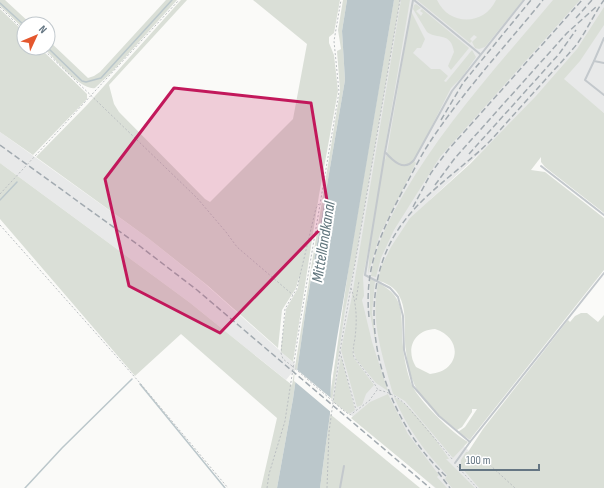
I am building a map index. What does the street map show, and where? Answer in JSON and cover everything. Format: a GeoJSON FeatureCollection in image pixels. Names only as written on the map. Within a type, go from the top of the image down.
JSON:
{"type":"FeatureCollection","features":[{"type":"Feature","properties":{"kind":"lane"},"geometry":{"type":"LineString","coordinates":[[470,442],[439,416],[413,386],[404,350],[403,316],[398,297],[390,288],[365,275],[385,152],[413,0],[480,54]]}},
{"type":"Feature","properties":{"kind":"lane"},"geometry":{"type":"LineString","coordinates":[[385,152],[397,163],[405,166],[410,165],[452,91],[524,0]]}},
{"type":"Feature","properties":{"kind":"lane"},"geometry":{"type":"LineString","coordinates":[[604,38],[585,80],[604,95]]}},
{"type":"Feature","properties":{"kind":"lane"},"geometry":{"type":"LineString","coordinates":[[594,62],[604,63]]}},
{"type":"Feature","properties":{"kind":"lane"},"geometry":{"type":"LineString","coordinates":[[541,166],[604,215]]}},
{"type":"Feature","properties":{"kind":"lane"},"geometry":{"type":"LineString","coordinates":[[455,463],[604,273]]}},
{"type":"Feature","properties":{"kind":"lane"},"geometry":{"type":"LineString","coordinates":[[340,488],[344,466]]}},
{"type":"Feature","properties":{"kind":"path"},"geometry":{"type":"LineString","coordinates":[[0,194],[179,0]]}},
{"type":"Feature","properties":{"kind":"path"},"geometry":{"type":"LineString","coordinates":[[267,488],[285,421],[319,204],[339,92],[334,40],[341,0]]}},
{"type":"Feature","properties":{"kind":"path"},"geometry":{"type":"LineString","coordinates":[[327,488],[329,432],[340,351],[400,0]]}},
{"type":"Feature","properties":{"kind":"path"},"geometry":{"type":"LineString","coordinates":[[0,8],[16,23]]}},
{"type":"Feature","properties":{"kind":"path"},"geometry":{"type":"LineString","coordinates":[[50,56],[197,198],[237,247],[293,295]]}},
{"type":"Feature","properties":{"kind":"path"},"geometry":{"type":"LineString","coordinates":[[319,204],[316,208],[297,288],[285,309],[280,350],[283,359],[350,415],[369,401],[378,390]]}},
{"type":"Feature","properties":{"kind":"path"},"geometry":{"type":"LineString","coordinates":[[0,225],[140,383],[228,488]]}},
{"type":"Feature","properties":{"kind":"path"},"geometry":{"type":"LineString","coordinates":[[359,281],[356,301],[357,323],[353,354],[378,390],[385,391],[400,399],[477,488]]}},
{"type":"Feature","properties":{"kind":"path"},"geometry":{"type":"LineString","coordinates":[[351,288],[356,301]]}},
{"type":"Feature","properties":{"kind":"path"},"geometry":{"type":"LineString","coordinates":[[340,351],[356,410]]}},
{"type":"Feature","properties":{"kind":"path"},"geometry":{"type":"LineString","coordinates":[[478,454],[515,488]]}},
{"type":"Feature","properties":{"kind":"highlighted area"},"geometry":{"type":"Polygon","coordinates":[[[174,88],[311,103],[330,219],[220,333],[129,286],[105,179],[174,88]]]}},
{"type":"Feature","properties":{"kind":"shaded area"},"geometry":{"type":"Polygon","coordinates":[[[0,0],[5,0],[22,16],[16,16],[16,21],[0,6],[0,0]]]}},
{"type":"Feature","properties":{"kind":"shaded area"},"geometry":{"type":"Polygon","coordinates":[[[166,0],[177,0],[111,73],[95,88],[89,88],[75,79],[52,56],[56,56],[56,48],[88,78],[100,72],[166,0]]]}},
{"type":"Feature","properties":{"kind":"shaded area"},"geometry":{"type":"Polygon","coordinates":[[[181,0],[187,0],[109,85],[114,104],[119,112],[205,199],[210,202],[293,119],[307,44],[253,0],[340,0],[334,33],[329,37],[329,43],[334,55],[338,91],[319,195],[293,362],[281,352],[281,348],[286,309],[298,288],[299,277],[296,288],[282,310],[278,348],[207,285],[148,238],[36,157],[87,105],[181,0]]]}},
{"type":"Feature","properties":{"kind":"shaded area"},"geometry":{"type":"Polygon","coordinates":[[[343,0],[347,0],[342,31],[345,80],[306,308],[293,399],[277,488],[261,488],[277,418],[181,334],[135,376],[0,219],[0,163],[189,302],[292,385],[340,91],[337,51],[341,49],[338,30],[343,0]]]}},
{"type":"Feature","properties":{"kind":"shaded area"},"geometry":{"type":"Polygon","coordinates":[[[394,0],[604,0],[604,113],[575,89],[492,142],[431,199],[384,272],[381,285],[398,383],[457,448],[464,446],[506,488],[435,488],[330,397],[365,170],[394,0]]]}},
{"type":"Feature","properties":{"kind":"shaded area"},"geometry":{"type":"Polygon","coordinates":[[[394,0],[400,0],[355,262],[345,310],[332,401],[330,397],[350,258],[394,0]]]}},
{"type":"Feature","properties":{"kind":"shaded area"},"geometry":{"type":"Polygon","coordinates":[[[401,0],[410,0],[383,159],[385,160],[387,153],[411,11],[425,39],[421,48],[417,48],[413,53],[431,69],[440,69],[448,76],[444,81],[446,82],[472,50],[476,57],[462,77],[451,88],[414,161],[416,163],[380,234],[368,274],[371,235],[363,277],[364,296],[362,300],[372,342],[388,391],[376,383],[356,359],[352,347],[354,358],[374,385],[366,394],[362,405],[357,407],[341,350],[352,296],[401,0]]]}},
{"type":"Feature","properties":{"kind":"shaded area"},"geometry":{"type":"Polygon","coordinates":[[[417,0],[437,0],[442,9],[450,15],[466,20],[483,15],[491,9],[496,0],[523,0],[485,47],[479,49],[475,48],[472,42],[477,37],[474,35],[470,39],[472,41],[470,43],[417,0]]]}},
{"type":"Feature","properties":{"kind":"shaded area"},"geometry":{"type":"Polygon","coordinates":[[[553,0],[580,0],[440,157],[394,230],[381,258],[376,277],[371,276],[376,254],[383,234],[403,195],[436,143],[474,94],[553,0]]]}},
{"type":"Feature","properties":{"kind":"shaded area"},"geometry":{"type":"Polygon","coordinates":[[[416,4],[421,8],[416,11],[421,16],[423,13],[420,11],[422,9],[469,48],[451,70],[448,66],[454,52],[450,41],[427,32],[413,9],[414,5],[416,4]]]}},
{"type":"Feature","properties":{"kind":"shaded area"},"geometry":{"type":"Polygon","coordinates":[[[604,7],[604,25],[580,61],[564,79],[604,113],[604,213],[545,167],[541,162],[541,157],[531,170],[545,172],[604,218],[604,270],[470,440],[458,432],[465,427],[477,409],[472,409],[472,412],[462,427],[457,430],[444,420],[426,402],[416,388],[410,374],[407,358],[403,305],[400,297],[394,289],[378,280],[382,265],[391,247],[410,218],[470,164],[536,96],[577,49],[604,7]],[[435,329],[428,330],[417,337],[412,347],[411,354],[416,367],[430,374],[440,372],[448,367],[455,354],[451,340],[444,333],[435,329]]]}},
{"type":"Feature","properties":{"kind":"shaded area"},"geometry":{"type":"Polygon","coordinates":[[[0,9],[16,24],[16,56],[48,56],[87,94],[87,99],[33,155],[0,132],[0,9]]]}},
{"type":"Feature","properties":{"kind":"shaded area"},"geometry":{"type":"Polygon","coordinates":[[[0,132],[148,238],[204,283],[297,366],[286,380],[189,302],[0,163],[0,132]]]}},
{"type":"Feature","properties":{"kind":"shaded area"},"geometry":{"type":"Polygon","coordinates":[[[370,279],[375,281],[372,313],[377,349],[370,314],[370,279]]]}},
{"type":"Feature","properties":{"kind":"shaded area"},"geometry":{"type":"Polygon","coordinates":[[[378,283],[394,295],[401,310],[405,360],[414,390],[436,416],[468,442],[453,458],[405,401],[393,394],[382,353],[377,326],[376,298],[378,283]]]}},
{"type":"Feature","properties":{"kind":"shaded area"},"geometry":{"type":"Polygon","coordinates":[[[581,313],[587,313],[598,322],[604,315],[604,488],[479,488],[461,467],[461,460],[483,429],[568,320],[570,322],[575,316],[581,313]]]}},
{"type":"Feature","properties":{"kind":"shaded area"},"geometry":{"type":"Polygon","coordinates":[[[341,356],[355,410],[349,414],[333,402],[341,356]]]}},
{"type":"Feature","properties":{"kind":"shaded area"},"geometry":{"type":"Polygon","coordinates":[[[388,394],[408,434],[439,475],[437,477],[447,488],[436,488],[351,418],[370,402],[388,394]]]}},
{"type":"Feature","properties":{"kind":"shaded area"},"geometry":{"type":"Polygon","coordinates":[[[394,397],[409,408],[432,434],[449,459],[446,459],[475,488],[452,488],[445,479],[447,475],[431,457],[411,429],[394,397]]]}},
{"type":"Feature","properties":{"kind":"shaded area"},"geometry":{"type":"Polygon","coordinates":[[[330,414],[420,488],[320,488],[330,414]]]}},
{"type":"Feature","properties":{"kind":"water","name":"Mittellandkanal"},"geometry":{"type":"Polygon","coordinates":[[[347,0],[394,0],[331,376],[330,414],[320,488],[277,488],[345,80],[342,31],[347,0]]]}},
{"type":"Feature","properties":{"kind":"pier"},"geometry":{"type":"Polygon","coordinates":[[[295,368],[332,399],[332,413],[294,381],[295,368]]]}},
{"type":"Feature","properties":{"kind":"waterway"},"geometry":{"type":"LineString","coordinates":[[56,56],[82,81],[86,82],[101,78],[172,0]]}},
{"type":"Feature","properties":{"kind":"waterway"},"geometry":{"type":"LineString","coordinates":[[0,3],[16,18]]}},
{"type":"Feature","properties":{"kind":"waterway"},"geometry":{"type":"LineString","coordinates":[[0,200],[17,182]]}},
{"type":"Feature","properties":{"kind":"waterway"},"geometry":{"type":"LineString","coordinates":[[25,488],[62,448],[132,379]]}},
{"type":"Feature","properties":{"kind":"waterway"},"geometry":{"type":"LineString","coordinates":[[140,384],[225,488]]}},
{"type":"Feature","properties":{"kind":"railway"},"geometry":{"type":"LineString","coordinates":[[441,120],[463,83],[531,0]]}},
{"type":"Feature","properties":{"kind":"railway"},"geometry":{"type":"LineString","coordinates":[[369,317],[369,282],[376,251],[388,221],[420,158],[453,109],[543,0]]}},
{"type":"Feature","properties":{"kind":"railway"},"geometry":{"type":"LineString","coordinates":[[413,207],[431,173],[448,150],[582,0]]}},
{"type":"Feature","properties":{"kind":"railway"},"geometry":{"type":"LineString","coordinates":[[576,18],[592,0]]}},
{"type":"Feature","properties":{"kind":"railway"},"geometry":{"type":"LineString","coordinates":[[446,476],[423,451],[404,422],[389,390],[379,356],[374,322],[376,287],[385,254],[402,224],[422,201],[490,141],[572,50],[581,39],[604,0]]}},
{"type":"Feature","properties":{"kind":"railway"},"geometry":{"type":"LineString","coordinates":[[435,185],[455,158],[567,33],[596,7]]}},
{"type":"Feature","properties":{"kind":"railway"},"geometry":{"type":"LineString","coordinates":[[469,154],[559,54],[576,30]]}},
{"type":"Feature","properties":{"kind":"railway"},"geometry":{"type":"LineString","coordinates":[[0,145],[141,247],[197,290],[430,488]]}},
{"type":"Feature","properties":{"kind":"railway"},"geometry":{"type":"LineString","coordinates":[[438,472],[450,488]]}}]}
